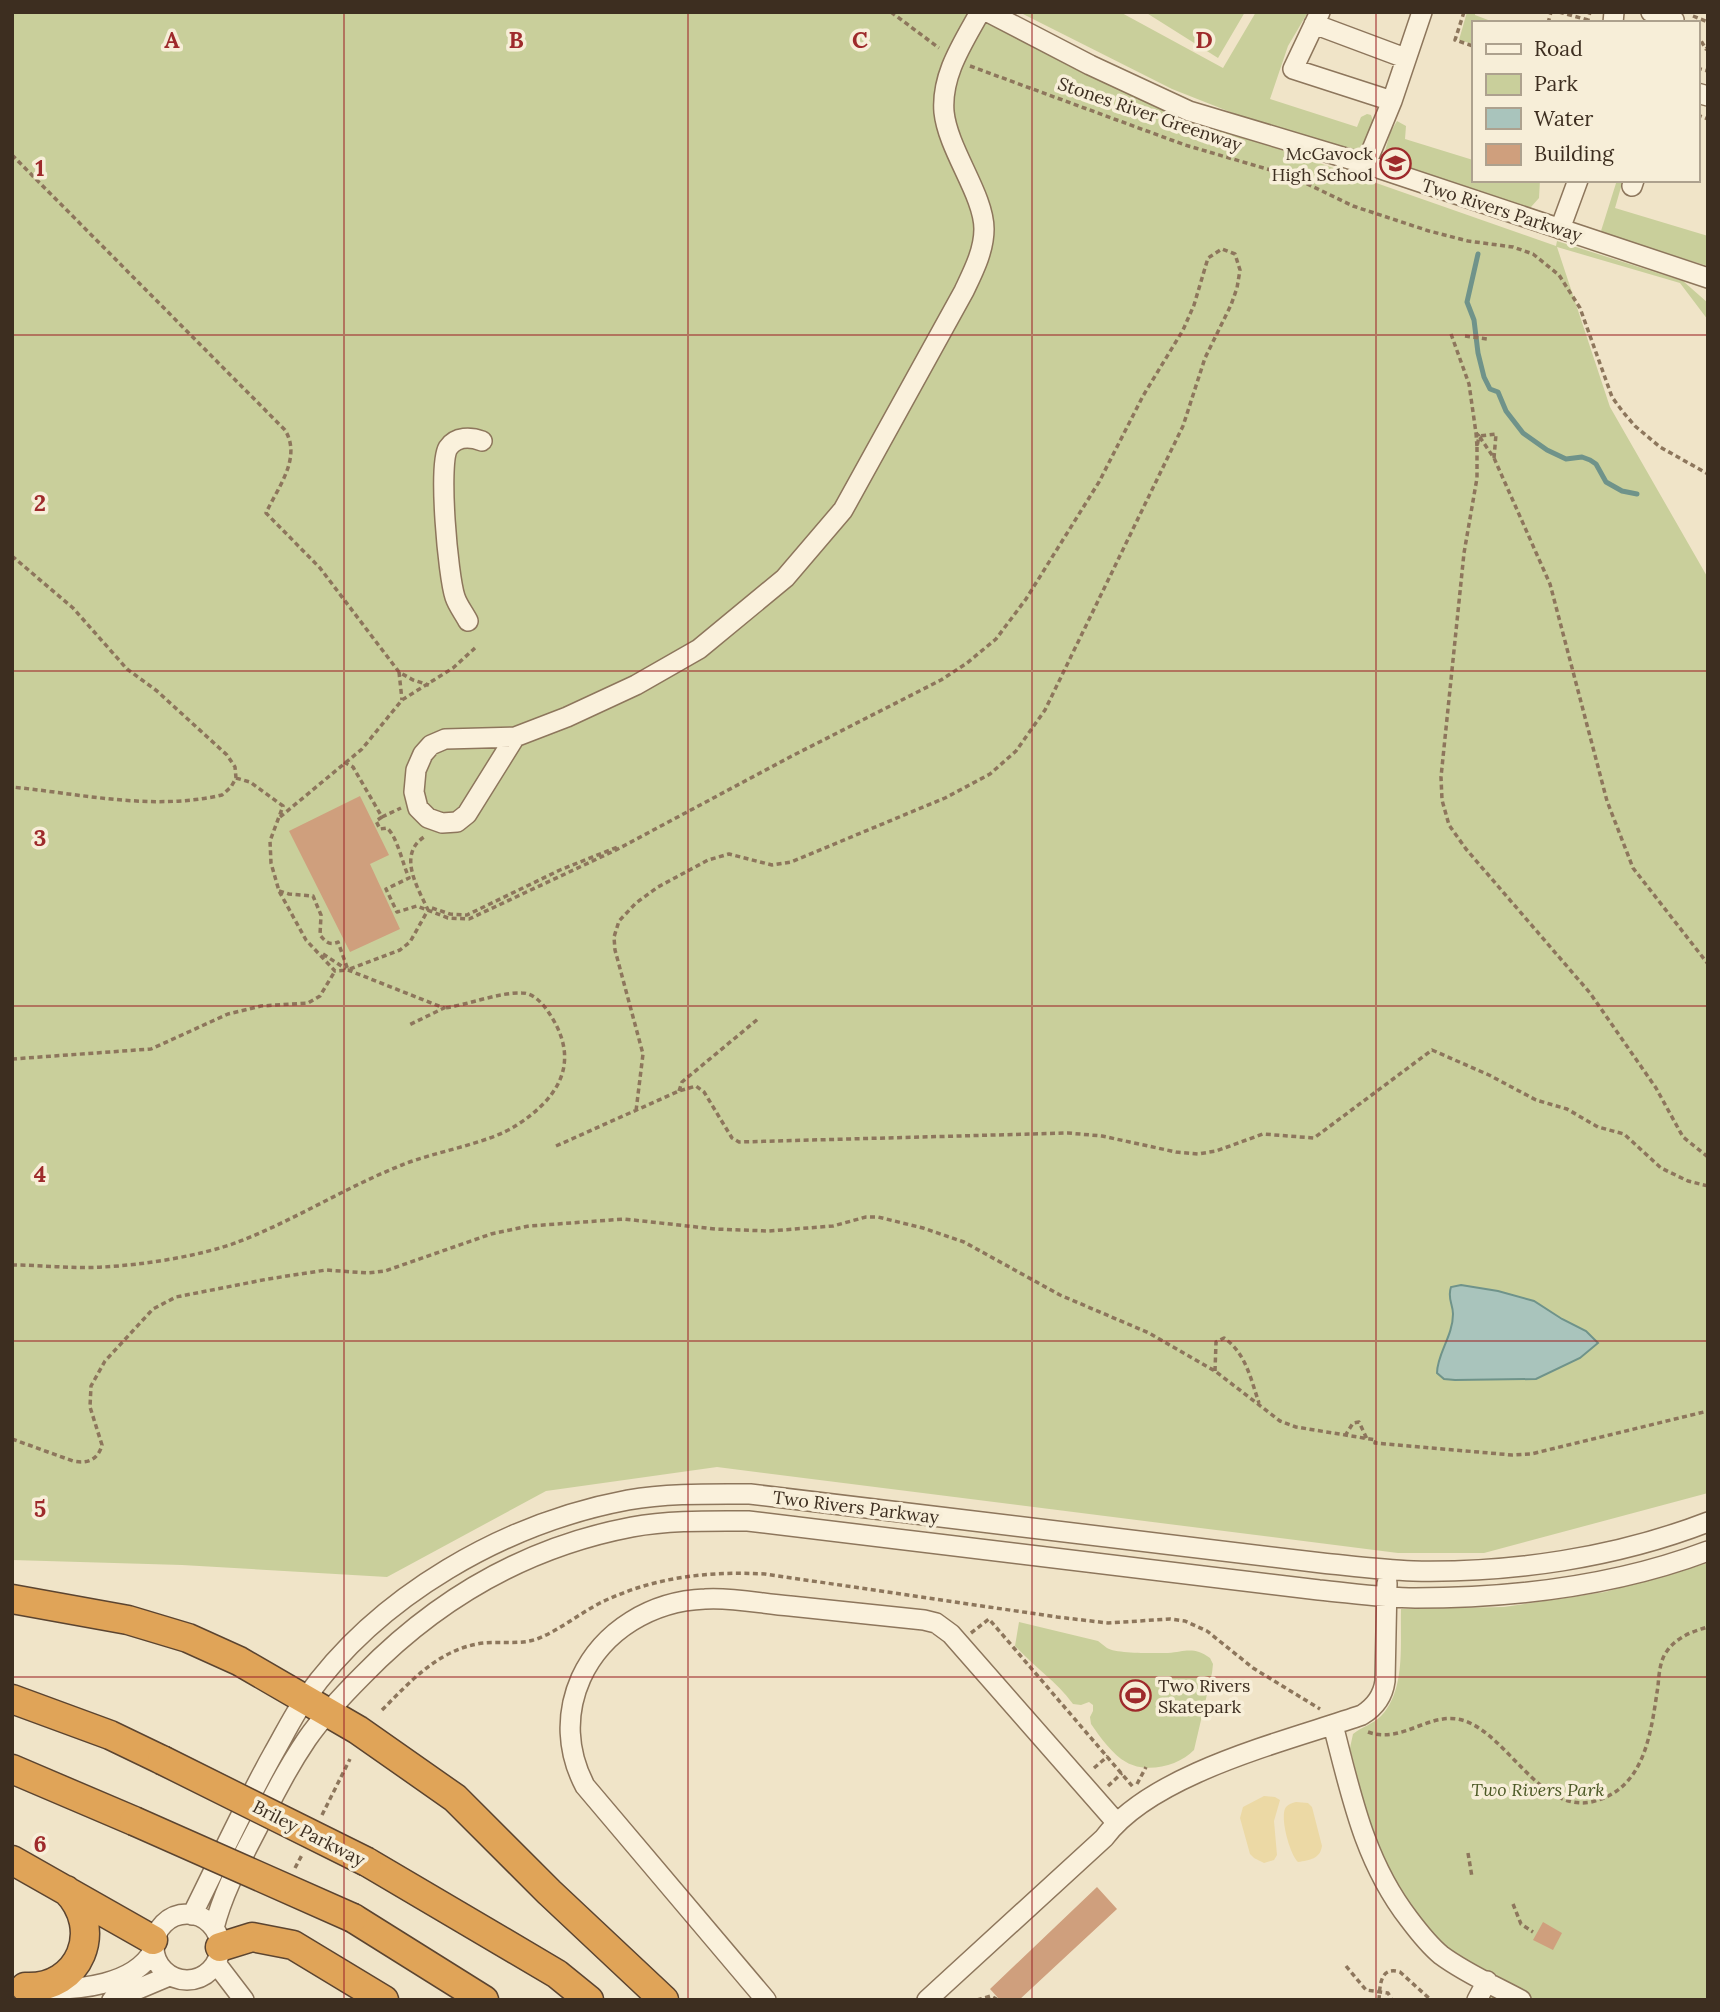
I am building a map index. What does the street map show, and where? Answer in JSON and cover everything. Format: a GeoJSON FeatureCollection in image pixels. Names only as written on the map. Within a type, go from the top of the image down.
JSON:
{"type":"FeatureCollection","features":[{"type":"Feature","properties":{"kind":"highway"},"geometry":{"type":"LineString","coordinates":[[12,1599],[128,1620],[188,1638],[239,1661],[358,1730],[455,1798],[549,1892],[664,2000]]}},
{"type":"Feature","properties":{"kind":"highway","name":"Briley Parkway"},"geometry":{"type":"LineString","coordinates":[[12,1699],[110,1735],[367,1862],[557,1974],[589,2000]]}},
{"type":"Feature","properties":{"kind":"highway"},"geometry":{"type":"LineString","coordinates":[[12,1769],[353,1918],[484,2000]]}},
{"type":"Feature","properties":{"kind":"highway"},"geometry":{"type":"LineString","coordinates":[[12,1860],[153,1946]]}},
{"type":"Feature","properties":{"kind":"highway"},"geometry":{"type":"LineString","coordinates":[[18,1986],[45,1986],[57,1981],[68,1973],[80,1957],[85,1925],[79,1906],[66,1891]]}},
{"type":"Feature","properties":{"kind":"highway"},"geometry":{"type":"LineString","coordinates":[[217,1945],[252,1937],[293,1945],[384,2000]]}},
{"type":"Feature","properties":{"kind":"street"},"geometry":{"type":"LineString","coordinates":[[515,737],[461,820],[450,824],[435,821],[418,808],[414,792],[416,770],[423,754],[432,745],[445,739],[515,737],[567,717],[645,681],[699,649],[785,578],[843,510],[964,291],[979,257],[984,228],[977,200],[948,130],[944,111],[948,76],[980,12]]}},
{"type":"Feature","properties":{"kind":"street","name":"Two Rivers Parkway"},"geometry":{"type":"LineString","coordinates":[[988,12],[1189,111],[1366,164],[1708,278]]}},
{"type":"Feature","properties":{"kind":"street"},"geometry":{"type":"LineString","coordinates":[[1366,164],[1392,101],[1421,12]]}},
{"type":"Feature","properties":{"kind":"street"},"geometry":{"type":"LineString","coordinates":[[1651,12],[1683,18]]}},
{"type":"Feature","properties":{"kind":"street"},"geometry":{"type":"LineString","coordinates":[[1392,101],[1293,69],[1317,18],[1405,58]]}},
{"type":"Feature","properties":{"kind":"street"},"geometry":{"type":"LineString","coordinates":[[1560,229],[1577,182]]}},
{"type":"Feature","properties":{"kind":"street"},"geometry":{"type":"LineString","coordinates":[[468,621],[456,600],[451,583],[444,458],[449,446],[456,440],[472,438],[482,441]]}},
{"type":"Feature","properties":{"kind":"street","name":"Two Rivers Parkway"},"geometry":{"type":"LineString","coordinates":[[192,1915],[258,1782],[316,1707],[360,1634],[459,1563],[524,1531],[570,1514],[629,1500],[689,1493],[750,1494],[1321,1563],[1413,1571],[1503,1568],[1579,1557],[1680,1533],[1708,1522]]}},
{"type":"Feature","properties":{"kind":"street","name":"Two Rivers Parkway"},"geometry":{"type":"LineString","coordinates":[[217,1945],[220,1901],[281,1781],[308,1737],[316,1707],[425,1618],[472,1586],[524,1560],[578,1540],[634,1527],[668,1523],[748,1521],[1319,1590],[1412,1598],[1505,1595],[1598,1582],[1688,1559],[1708,1551]]}},
{"type":"Feature","properties":{"kind":"street"},"geometry":{"type":"LineString","coordinates":[[927,2000],[1104,1838],[1139,1794],[1333,1725],[1367,1712],[1375,1705],[1383,1691],[1386,1676],[1388,1569]]}},
{"type":"Feature","properties":{"kind":"street"},"geometry":{"type":"LineString","coordinates":[[766,2000],[585,1786],[579,1775],[569,1724],[576,1690],[589,1660],[611,1634],[650,1611],[673,1603],[707,1598],[923,1620],[941,1626],[959,1642],[1035,1727],[1116,1822]]}},
{"type":"Feature","properties":{"kind":"street"},"geometry":{"type":"LineString","coordinates":[[1333,1725],[1357,1816],[1381,1877],[1418,1931],[1441,1955],[1521,2000]]}},
{"type":"Feature","properties":{"kind":"street"},"geometry":{"type":"LineString","coordinates":[[18,1986],[67,1989],[109,1981],[129,1973],[146,1963],[165,1922],[176,1916],[192,1915],[201,1917],[217,1945],[218,1966],[244,2000]]}},
{"type":"Feature","properties":{"kind":"street"},"geometry":{"type":"LineString","coordinates":[[153,1946],[158,1964],[169,1976],[179,1980],[198,1979],[210,1971],[217,1945]]}},
{"type":"Feature","properties":{"kind":"street"},"geometry":{"type":"LineString","coordinates":[[112,2000],[169,1976]]}},
{"type":"Feature","properties":{"kind":"street"},"geometry":{"type":"LineString","coordinates":[[198,1979],[237,2000]]}},
{"type":"Feature","properties":{"kind":"street"},"geometry":{"type":"LineString","coordinates":[[1477,2000],[1487,1981]]}},
{"type":"Feature","properties":{"kind":"path","name":"Stones River Greenway"},"geometry":{"type":"LineString","coordinates":[[891,12],[974,68],[1185,145],[1292,176],[1353,206],[1429,232],[1513,247],[1533,254],[1559,275],[1580,308],[1612,397],[1623,412],[1660,447],[1708,474]]}},
{"type":"Feature","properties":{"kind":"path"},"geometry":{"type":"LineString","coordinates":[[1464,12],[1455,40],[1472,46]]}},
{"type":"Feature","properties":{"kind":"path"},"geometry":{"type":"LineString","coordinates":[[1558,12],[1588,21],[1590,12]]}},
{"type":"Feature","properties":{"kind":"path"},"geometry":{"type":"LineString","coordinates":[[1683,18],[1708,22]]}},
{"type":"Feature","properties":{"kind":"path"},"geometry":{"type":"LineString","coordinates":[[12,155],[285,430],[290,438],[292,455],[265,513],[320,568],[399,672],[429,685]]}},
{"type":"Feature","properties":{"kind":"path"},"geometry":{"type":"LineString","coordinates":[[405,816],[402,807],[376,821],[380,829],[387,828],[393,833],[409,878],[386,889],[397,912],[417,905],[448,918],[469,919],[629,843],[941,680],[967,663],[996,639],[1013,618],[1099,482],[1143,396],[1186,324],[1208,258],[1222,249],[1236,254],[1240,270],[1237,288],[1205,358],[1183,426],[1045,710],[1016,751],[990,774],[945,799],[790,862],[772,865],[729,854],[708,860],[657,887],[623,915],[615,932],[615,950],[643,1054],[636,1111]]}},
{"type":"Feature","properties":{"kind":"path"},"geometry":{"type":"LineString","coordinates":[[1451,334],[1469,384],[1478,435],[1477,478],[1464,553],[1441,777],[1446,817],[1452,832],[1465,849],[1603,1009],[1656,1088],[1683,1137],[1708,1157]]}},
{"type":"Feature","properties":{"kind":"path"},"geometry":{"type":"LineString","coordinates":[[1465,336],[1487,339]]}},
{"type":"Feature","properties":{"kind":"path"},"geometry":{"type":"LineString","coordinates":[[1478,435],[1496,435],[1494,458]]}},
{"type":"Feature","properties":{"kind":"path"},"geometry":{"type":"LineString","coordinates":[[1478,435],[1494,458],[1550,584],[1607,800],[1633,867],[1708,964]]}},
{"type":"Feature","properties":{"kind":"path"},"geometry":{"type":"LineString","coordinates":[[12,556],[73,608],[127,669],[157,691],[213,740],[232,761],[236,778],[231,787],[222,794],[158,801],[131,802],[12,787]]}},
{"type":"Feature","properties":{"kind":"path"},"geometry":{"type":"LineString","coordinates":[[278,818],[362,748],[402,700],[453,668],[475,648]]}},
{"type":"Feature","properties":{"kind":"path"},"geometry":{"type":"LineString","coordinates":[[399,672],[402,700]]}},
{"type":"Feature","properties":{"kind":"path"},"geometry":{"type":"LineString","coordinates":[[344,762],[353,767],[382,817]]}},
{"type":"Feature","properties":{"kind":"path"},"geometry":{"type":"LineString","coordinates":[[236,778],[250,782],[283,806],[292,806]]}},
{"type":"Feature","properties":{"kind":"path"},"geometry":{"type":"LineString","coordinates":[[283,806],[270,841],[271,863],[279,891],[306,940],[335,971]]}},
{"type":"Feature","properties":{"kind":"path"},"geometry":{"type":"LineString","coordinates":[[424,834],[433,836],[422,837],[416,844],[412,852],[412,873],[430,909]]}},
{"type":"Feature","properties":{"kind":"path"},"geometry":{"type":"LineString","coordinates":[[279,891],[313,896],[321,915],[320,935],[326,942],[338,942],[348,970]]}},
{"type":"Feature","properties":{"kind":"path"},"geometry":{"type":"LineString","coordinates":[[335,971],[348,970],[400,950],[410,942],[430,909]]}},
{"type":"Feature","properties":{"kind":"path"},"geometry":{"type":"LineString","coordinates":[[318,951],[348,970],[444,1008]]}},
{"type":"Feature","properties":{"kind":"path"},"geometry":{"type":"LineString","coordinates":[[12,1059],[151,1049],[228,1014],[261,1006],[308,1003],[320,996],[335,971]]}},
{"type":"Feature","properties":{"kind":"path"},"geometry":{"type":"LineString","coordinates":[[12,1265],[103,1267],[223,1247],[297,1217],[403,1164],[514,1127],[534,1114],[558,1084],[565,1066],[565,1049],[555,1022],[539,999],[524,992],[444,1008],[409,1025]]}},
{"type":"Feature","properties":{"kind":"path"},"geometry":{"type":"LineString","coordinates":[[679,1091],[682,1083],[758,1019]]}},
{"type":"Feature","properties":{"kind":"path"},"geometry":{"type":"LineString","coordinates":[[556,1146],[679,1091],[700,1087],[732,1138],[739,1142],[1068,1133],[1102,1136],[1198,1154],[1216,1151],[1268,1133],[1314,1138],[1432,1050],[1489,1075],[1536,1100],[1567,1109],[1598,1127],[1624,1134],[1661,1168],[1688,1181],[1708,1186]]}},
{"type":"Feature","properties":{"kind":"path"},"geometry":{"type":"LineString","coordinates":[[12,1439],[74,1461],[87,1462],[94,1458],[102,1446],[90,1407],[89,1393],[94,1378],[105,1361],[144,1318],[176,1297],[326,1270],[369,1273],[385,1271],[491,1234],[516,1229],[624,1219],[715,1229],[768,1231],[833,1226],[878,1217],[923,1228],[964,1242],[1060,1295],[1149,1333],[1215,1371],[1280,1421],[1296,1427],[1376,1440],[1375,1443],[1511,1455],[1559,1448],[1708,1410]]}},
{"type":"Feature","properties":{"kind":"path"},"geometry":{"type":"LineString","coordinates":[[1215,1371],[1216,1342],[1224,1338],[1232,1343],[1244,1360],[1259,1405]]}},
{"type":"Feature","properties":{"kind":"path"},"geometry":{"type":"LineString","coordinates":[[1345,1436],[1353,1423],[1359,1422],[1368,1439]]}},
{"type":"Feature","properties":{"kind":"path"},"geometry":{"type":"LineString","coordinates":[[959,1642],[989,1619],[1139,1794]]}},
{"type":"Feature","properties":{"kind":"path"},"geometry":{"type":"LineString","coordinates":[[1360,1728],[1386,1736],[1435,1719],[1465,1721],[1481,1730],[1558,1797],[1579,1803],[1596,1800],[1624,1783],[1642,1761],[1650,1735],[1660,1667],[1670,1647],[1683,1637],[1708,1627]]}},
{"type":"Feature","properties":{"kind":"path"},"geometry":{"type":"LineString","coordinates":[[1139,1794],[1146,1767]]}},
{"type":"Feature","properties":{"kind":"path"},"geometry":{"type":"LineString","coordinates":[[1468,1853],[1472,1877]]}},
{"type":"Feature","properties":{"kind":"path"},"geometry":{"type":"LineString","coordinates":[[1513,1904],[1521,1924],[1533,1932]]}},
{"type":"Feature","properties":{"kind":"path"},"geometry":{"type":"LineString","coordinates":[[1346,1966],[1366,1990],[1389,1993],[1392,2000]]}},
{"type":"Feature","properties":{"kind":"path"},"geometry":{"type":"LineString","coordinates":[[1379,2000],[1382,1976],[1394,1970],[1400,1972],[1431,2000]]}},
{"type":"Feature","properties":{"kind":"path"},"geometry":{"type":"LineString","coordinates":[[977,2000],[991,1996],[998,2000]]}},
{"type":"Feature","properties":{"kind":"green space"},"geometry":{"type":"Polygon","coordinates":[[[12,12],[1009,12],[1268,145],[1556,246],[1557,241],[1683,281],[1708,303],[1708,320],[1680,283],[1557,247],[1610,407],[1708,578],[1708,1493],[1484,1553],[1398,1553],[717,1467],[546,1491],[387,1577],[182,1565],[12,1560],[12,12]]]}},
{"type":"Feature","properties":{"kind":"green space"},"geometry":{"type":"Polygon","coordinates":[[[1019,12],[1120,12],[1223,68],[1256,12],[1308,12],[1288,46],[1270,99],[1357,127],[1361,117],[1367,114],[1371,115],[1374,124],[1363,152],[1354,154],[1278,131],[1172,89],[1019,12]]]}},
{"type":"Feature","properties":{"kind":"green space"},"geometry":{"type":"Polygon","coordinates":[[[1145,12],[1245,12],[1218,58],[1145,12]]]}},
{"type":"Feature","properties":{"kind":"green space"},"geometry":{"type":"Polygon","coordinates":[[[1467,12],[1475,12],[1475,15],[1491,21],[1472,21],[1472,44],[1459,40],[1467,12]]]}},
{"type":"Feature","properties":{"kind":"green space"},"geometry":{"type":"Polygon","coordinates":[[[1397,121],[1406,126],[1405,139],[1472,160],[1472,182],[1540,182],[1539,198],[1531,207],[1525,208],[1392,167],[1384,155],[1390,133],[1397,121]]]}},
{"type":"Feature","properties":{"kind":"green space"},"geometry":{"type":"Polygon","coordinates":[[[1616,182],[1622,182],[1615,208],[1708,236],[1708,266],[1605,235],[1601,231],[1616,182]]]}},
{"type":"Feature","properties":{"kind":"green space","name":"Two Rivers Park"},"geometry":{"type":"Polygon","coordinates":[[[1708,1563],[1708,2000],[1485,2000],[1464,1960],[1437,1938],[1418,1917],[1387,1869],[1367,1815],[1350,1748],[1353,1734],[1381,1716],[1395,1693],[1400,1666],[1401,1609],[1504,1607],[1605,1592],[1708,1563]]]}},
{"type":"Feature","properties":{"kind":"green space","name":"Two Rivers Skatepark"},"geometry":{"type":"Polygon","coordinates":[[[1019,1622],[1098,1641],[1112,1650],[1136,1653],[1194,1651],[1210,1658],[1213,1664],[1212,1673],[1194,1750],[1171,1764],[1152,1768],[1134,1766],[1121,1759],[1091,1724],[1093,1705],[1089,1702],[1073,1704],[1015,1646],[1019,1622]]]}},
{"type":"Feature","properties":{"kind":"sand"},"geometry":{"type":"Polygon","coordinates":[[[1264,1796],[1280,1800],[1274,1821],[1277,1855],[1274,1860],[1264,1863],[1250,1854],[1240,1818],[1243,1807],[1264,1796]]]}},
{"type":"Feature","properties":{"kind":"sand"},"geometry":{"type":"Polygon","coordinates":[[[1296,1802],[1308,1803],[1312,1807],[1322,1846],[1317,1856],[1298,1862],[1289,1844],[1284,1818],[1286,1807],[1296,1802]]]}},
{"type":"Feature","properties":{"kind":"water"},"geometry":{"type":"Polygon","coordinates":[[[1461,1285],[1534,1301],[1586,1331],[1598,1343],[1580,1358],[1536,1379],[1444,1379],[1437,1373],[1452,1322],[1450,1291],[1451,1287],[1461,1285]]]}},
{"type":"Feature","properties":{"kind":"building"},"geometry":{"type":"Polygon","coordinates":[[[360,796],[389,855],[370,864],[400,929],[350,952],[289,831],[360,796]]]}},
{"type":"Feature","properties":{"kind":"building"},"geometry":{"type":"Polygon","coordinates":[[[1097,1887],[1117,1909],[1019,2000],[1000,2000],[990,1989],[1097,1887]]]}},
{"type":"Feature","properties":{"kind":"building"},"geometry":{"type":"Polygon","coordinates":[[[1543,1922],[1562,1933],[1553,1950],[1533,1940],[1543,1922]]]}},
{"type":"Feature","properties":{"kind":"waterway"},"geometry":{"type":"LineString","coordinates":[[1478,254],[1467,302],[1474,320],[1484,377],[1490,389],[1498,392],[1506,411],[1523,433],[1547,450],[1566,459],[1582,457],[1590,460],[1596,464],[1606,482],[1622,491],[1637,494]]}},
{"type":"Feature","properties":{"kind":"place","name":"McGavock High School"},"geometry":{"type":"Point","coordinates":[1396,163]}},
{"type":"Feature","properties":{"kind":"place","name":"Two Rivers Skatepark"},"geometry":{"type":"Point","coordinates":[1135,1695]}}]}
